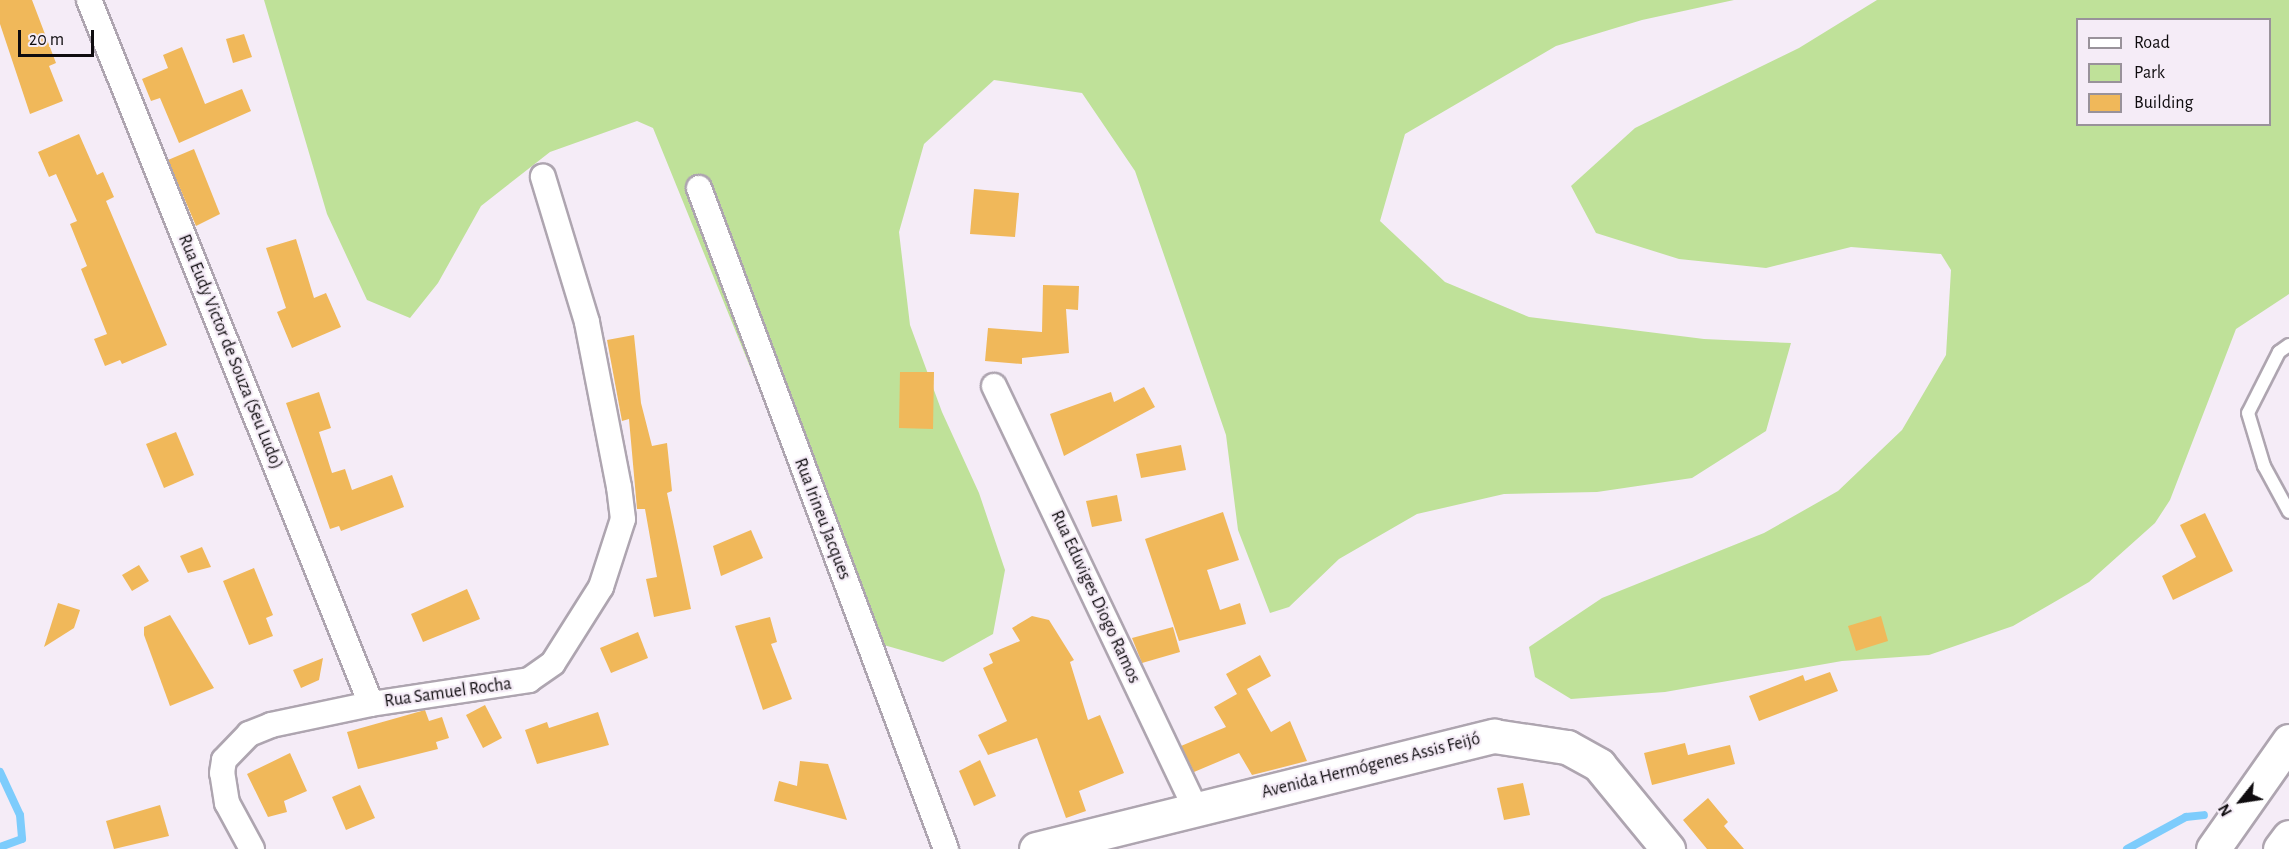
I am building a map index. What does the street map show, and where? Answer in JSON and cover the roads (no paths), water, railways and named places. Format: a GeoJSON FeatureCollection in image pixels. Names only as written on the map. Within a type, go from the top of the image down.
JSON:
{"type":"FeatureCollection","features":[{"type":"Feature","properties":{"kind":"main road","name":"Avenida Hermógenes Assis Feijó"},"geometry":{"type":"LineString","coordinates":[[1036,849],[1494,736],[1567,747],[1599,765],[1668,849]]}},
{"type":"Feature","properties":{"kind":"main road"},"geometry":{"type":"LineString","coordinates":[[2213,849],[2289,741]]}},
{"type":"Feature","properties":{"kind":"main road"},"geometry":{"type":"LineString","coordinates":[[2280,849],[2289,837]]}},
{"type":"Feature","properties":{"kind":"street","name":"Rua Eudy Victor de Souza (Seu Ludo)"},"geometry":{"type":"LineString","coordinates":[[89,0],[371,704]]}},
{"type":"Feature","properties":{"kind":"street","name":"Rua Samuel Rocha"},"geometry":{"type":"LineString","coordinates":[[252,849],[222,786],[224,760],[234,746],[271,725],[371,704],[529,680],[553,663],[573,637],[615,555],[623,519],[595,356],[543,177]]}},
{"type":"Feature","properties":{"kind":"street","name":"Rua Irineu Jacques"},"geometry":{"type":"LineString","coordinates":[[699,188],[946,849]]}},
{"type":"Feature","properties":{"kind":"street","name":"Rua Eduviges Diogo Ramos"},"geometry":{"type":"LineString","coordinates":[[994,386],[1195,808]]}},
{"type":"Feature","properties":{"kind":"lane"},"geometry":{"type":"LineString","coordinates":[[2289,345],[2279,352],[2248,413],[2264,466],[2289,512]]}},
{"type":"Feature","properties":{"kind":"waterway"},"geometry":{"type":"LineString","coordinates":[[0,772],[20,815],[22,839],[0,847]]}},
{"type":"Feature","properties":{"kind":"waterway"},"geometry":{"type":"LineString","coordinates":[[2127,849],[2186,817],[2204,815]]}}]}
